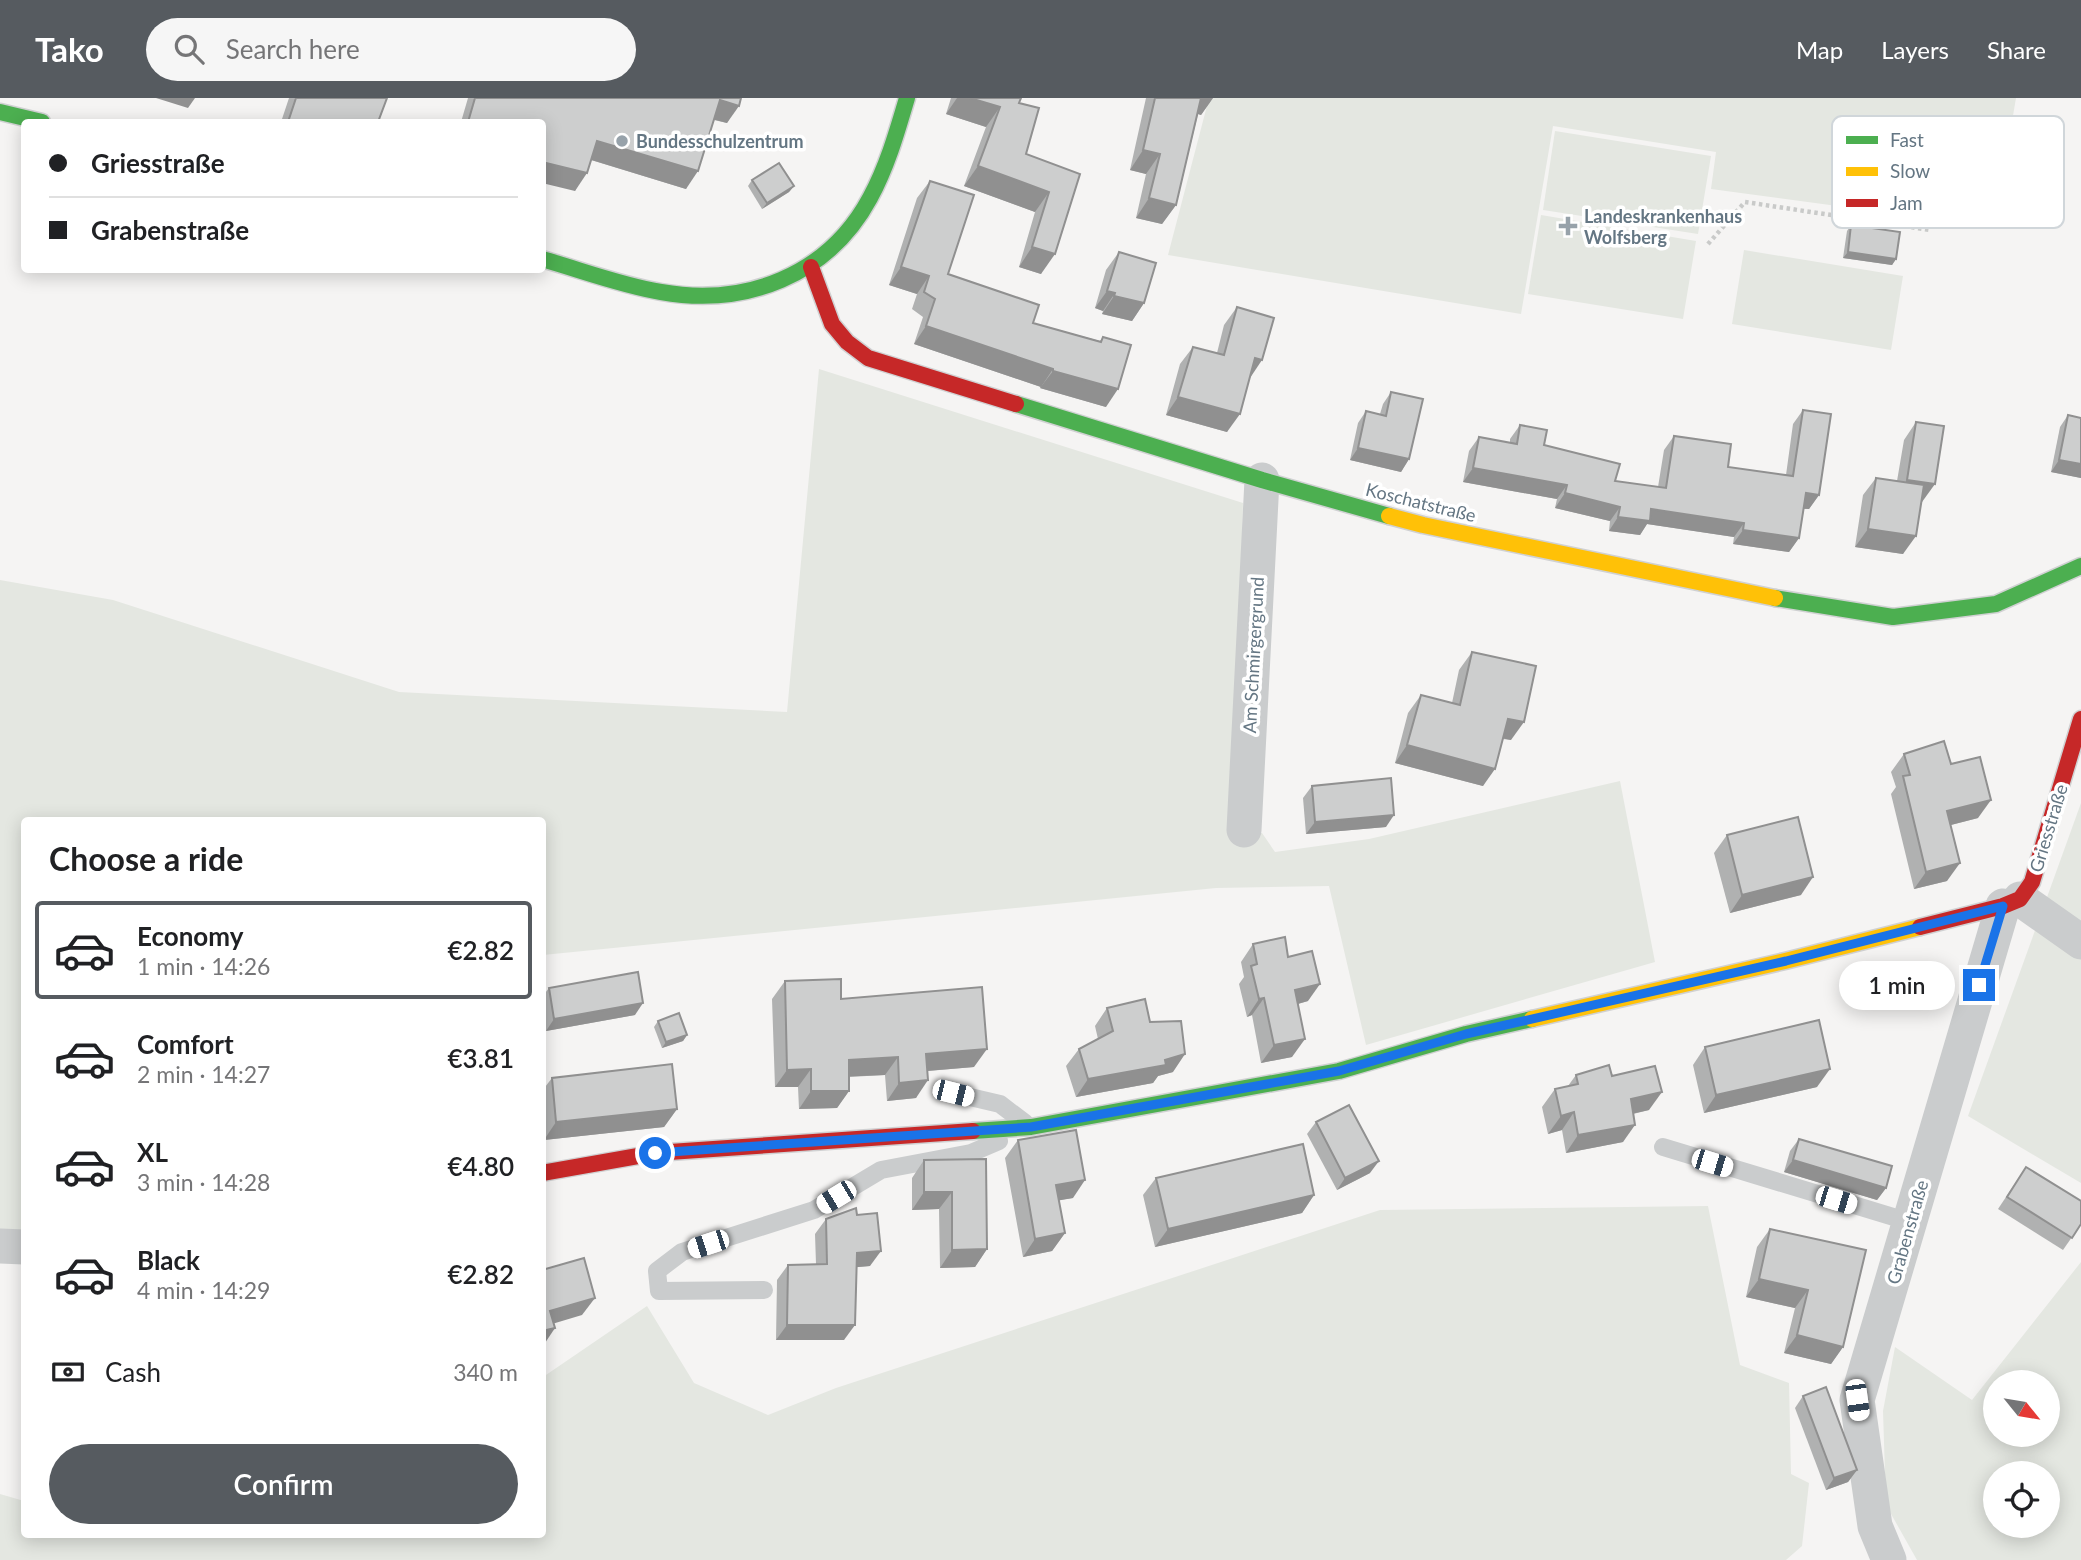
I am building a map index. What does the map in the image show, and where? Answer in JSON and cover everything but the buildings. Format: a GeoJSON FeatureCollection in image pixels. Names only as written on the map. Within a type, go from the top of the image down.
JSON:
{"type":"FeatureCollection","features":[{"type":"Feature","properties":{"kind":"street"},"geometry":{"type":"LineString","coordinates":[[546,260],[662,292],[706,297],[745,295],[775,285],[811,267],[842,239],[862,212],[880,178],[907,98]]}},
{"type":"Feature","properties":{"kind":"street"},"geometry":{"type":"LineString","coordinates":[[0,112],[29,119]]}},
{"type":"Feature","properties":{"kind":"street","name":"Koschatstraße"},"geometry":{"type":"LineString","coordinates":[[811,267],[832,324],[847,342],[868,358],[1262,480],[1423,524],[1753,595],[1893,617],[1996,604],[2081,566]]}},
{"type":"Feature","properties":{"kind":"street","name":"Am Schmirgergrund"},"geometry":{"type":"LineString","coordinates":[[1244,830],[1262,480]]}},
{"type":"Feature","properties":{"kind":"street","name":"Griesstraße"},"geometry":{"type":"LineString","coordinates":[[2011,902],[2032,882],[2081,719]]}},
{"type":"Feature","properties":{"kind":"street"},"geometry":{"type":"LineString","coordinates":[[546,1172],[655,1153],[1031,1127],[1339,1071],[1466,1034],[1786,961],[2011,902],[2081,942]]}},
{"type":"Feature","properties":{"kind":"street","name":"Grabenstraße"},"geometry":{"type":"LineString","coordinates":[[1889,1560],[1875,1526],[1857,1400],[2011,902]]}},
{"type":"Feature","properties":{"kind":"street"},"geometry":{"type":"LineString","coordinates":[[0,1245],[21,1247]]}},
{"type":"Feature","properties":{"kind":"lane"},"geometry":{"type":"LineString","coordinates":[[764,1290],[659,1291],[657,1271],[682,1252],[814,1210],[881,1170],[971,1153],[1031,1127],[1000,1104],[953,1093]]}},
{"type":"Feature","properties":{"kind":"lane"},"geometry":{"type":"LineString","coordinates":[[1663,1147],[1910,1222]]}},
{"type":"Feature","properties":{"kind":"path"},"geometry":{"type":"LineString","coordinates":[[1708,244],[1745,202],[1832,215]]}},
{"type":"Feature","properties":{"kind":"path"},"geometry":{"type":"LineString","coordinates":[[1917,228],[1930,230]]}},
{"type":"Feature","properties":{"kind":"shaded area"},"geometry":{"type":"Polygon","coordinates":[[[1209,98],[2016,98],[2013,116],[1832,116],[1832,205],[1711,189],[1716,152],[1553,126],[1521,314],[1168,255],[1209,98]]]}},
{"type":"Feature","properties":{"kind":"shaded area"},"geometry":{"type":"Polygon","coordinates":[[[1555,131],[1711,156],[1698,234],[1543,210],[1555,131]]]}},
{"type":"Feature","properties":{"kind":"shaded area"},"geometry":{"type":"Polygon","coordinates":[[[1541,215],[1696,241],[1683,319],[1528,294],[1541,215]]]}},
{"type":"Feature","properties":{"kind":"shaded area"},"geometry":{"type":"Polygon","coordinates":[[[1744,250],[1903,276],[1891,350],[1732,324],[1744,250]]]}},
{"type":"Feature","properties":{"kind":"shaded area"},"geometry":{"type":"Polygon","coordinates":[[[819,369],[1243,503],[1234,832],[1262,833],[1275,852],[1369,839],[1620,781],[1655,962],[1366,1045],[1329,886],[1216,888],[546,955],[546,817],[21,817],[21,1234],[0,1234],[0,580],[113,600],[399,692],[787,712],[819,369]]]}},
{"type":"Feature","properties":{"kind":"shaded area"},"geometry":{"type":"Polygon","coordinates":[[[2081,803],[2081,1183],[1968,1116],[2081,803]]]}},
{"type":"Feature","properties":{"kind":"shaded area"},"geometry":{"type":"Polygon","coordinates":[[[1708,1206],[1740,1365],[1789,1383],[1791,1474],[1809,1483],[1802,1546],[1786,1560],[0,1560],[0,1494],[21,1500],[21,1538],[546,1538],[546,1375],[647,1306],[694,1383],[768,1415],[836,1388],[1380,1210],[1708,1206]]]}},
{"type":"Feature","properties":{"kind":"shaded area"},"geometry":{"type":"Polygon","coordinates":[[[2081,1262],[2081,1560],[1917,1560],[1886,1505],[1883,1411],[1895,1347],[1972,1400],[1983,1386],[1983,1447],[2060,1447],[2060,1370],[1996,1370],[2081,1262]]]}},
{"type":"Feature","properties":{"kind":"traffic: fast"},"geometry":{"type":"LineString","coordinates":[[546,260],[631,285],[692,295],[723,295],[781,280],[808,266],[831,248],[852,225],[882,174],[907,98]]}},
{"type":"Feature","properties":{"kind":"traffic: fast"},"geometry":{"type":"LineString","coordinates":[[0,112],[29,119]]}},
{"type":"Feature","properties":{"kind":"traffic: fast"},"geometry":{"type":"LineString","coordinates":[[1016,404],[1389,516]]}},
{"type":"Feature","properties":{"kind":"traffic: fast"},"geometry":{"type":"LineString","coordinates":[[1775,598],[1893,617],[1996,604],[2081,566]]}},
{"type":"Feature","properties":{"kind":"traffic: fast"},"geometry":{"type":"LineString","coordinates":[[973,1131],[1031,1127],[1339,1071],[1466,1034],[1532,1019]]}},
{"type":"Feature","properties":{"kind":"traffic: slow"},"geometry":{"type":"LineString","coordinates":[[1389,516],[1775,598]]}},
{"type":"Feature","properties":{"kind":"traffic: slow"},"geometry":{"type":"LineString","coordinates":[[1532,1019],[1920,927]]}},
{"type":"Feature","properties":{"kind":"traffic: jam"},"geometry":{"type":"LineString","coordinates":[[811,267],[832,324],[847,342],[868,358],[1016,404]]}},
{"type":"Feature","properties":{"kind":"traffic: jam"},"geometry":{"type":"LineString","coordinates":[[1920,927],[2003,906],[2020,899],[2032,882],[2081,719]]}},
{"type":"Feature","properties":{"kind":"traffic: jam"},"geometry":{"type":"LineString","coordinates":[[546,1172],[655,1153],[973,1131]]}},
{"type":"Feature","properties":{"kind":"place","name":"Bundesschulzentrum"},"geometry":{"type":"Point","coordinates":[622,141]}},
{"type":"Feature","properties":{"kind":"place","name":"Landeskrankenhaus Wolfsberg"},"geometry":{"type":"Point","coordinates":[1568,226]}},
{"type":"Feature","properties":{"kind":"route"},"geometry":{"type":"LineString","coordinates":[[655,1153],[1031,1127],[1339,1071],[1466,1034],[1786,961],[2003,906],[1979,985]]}}]}
